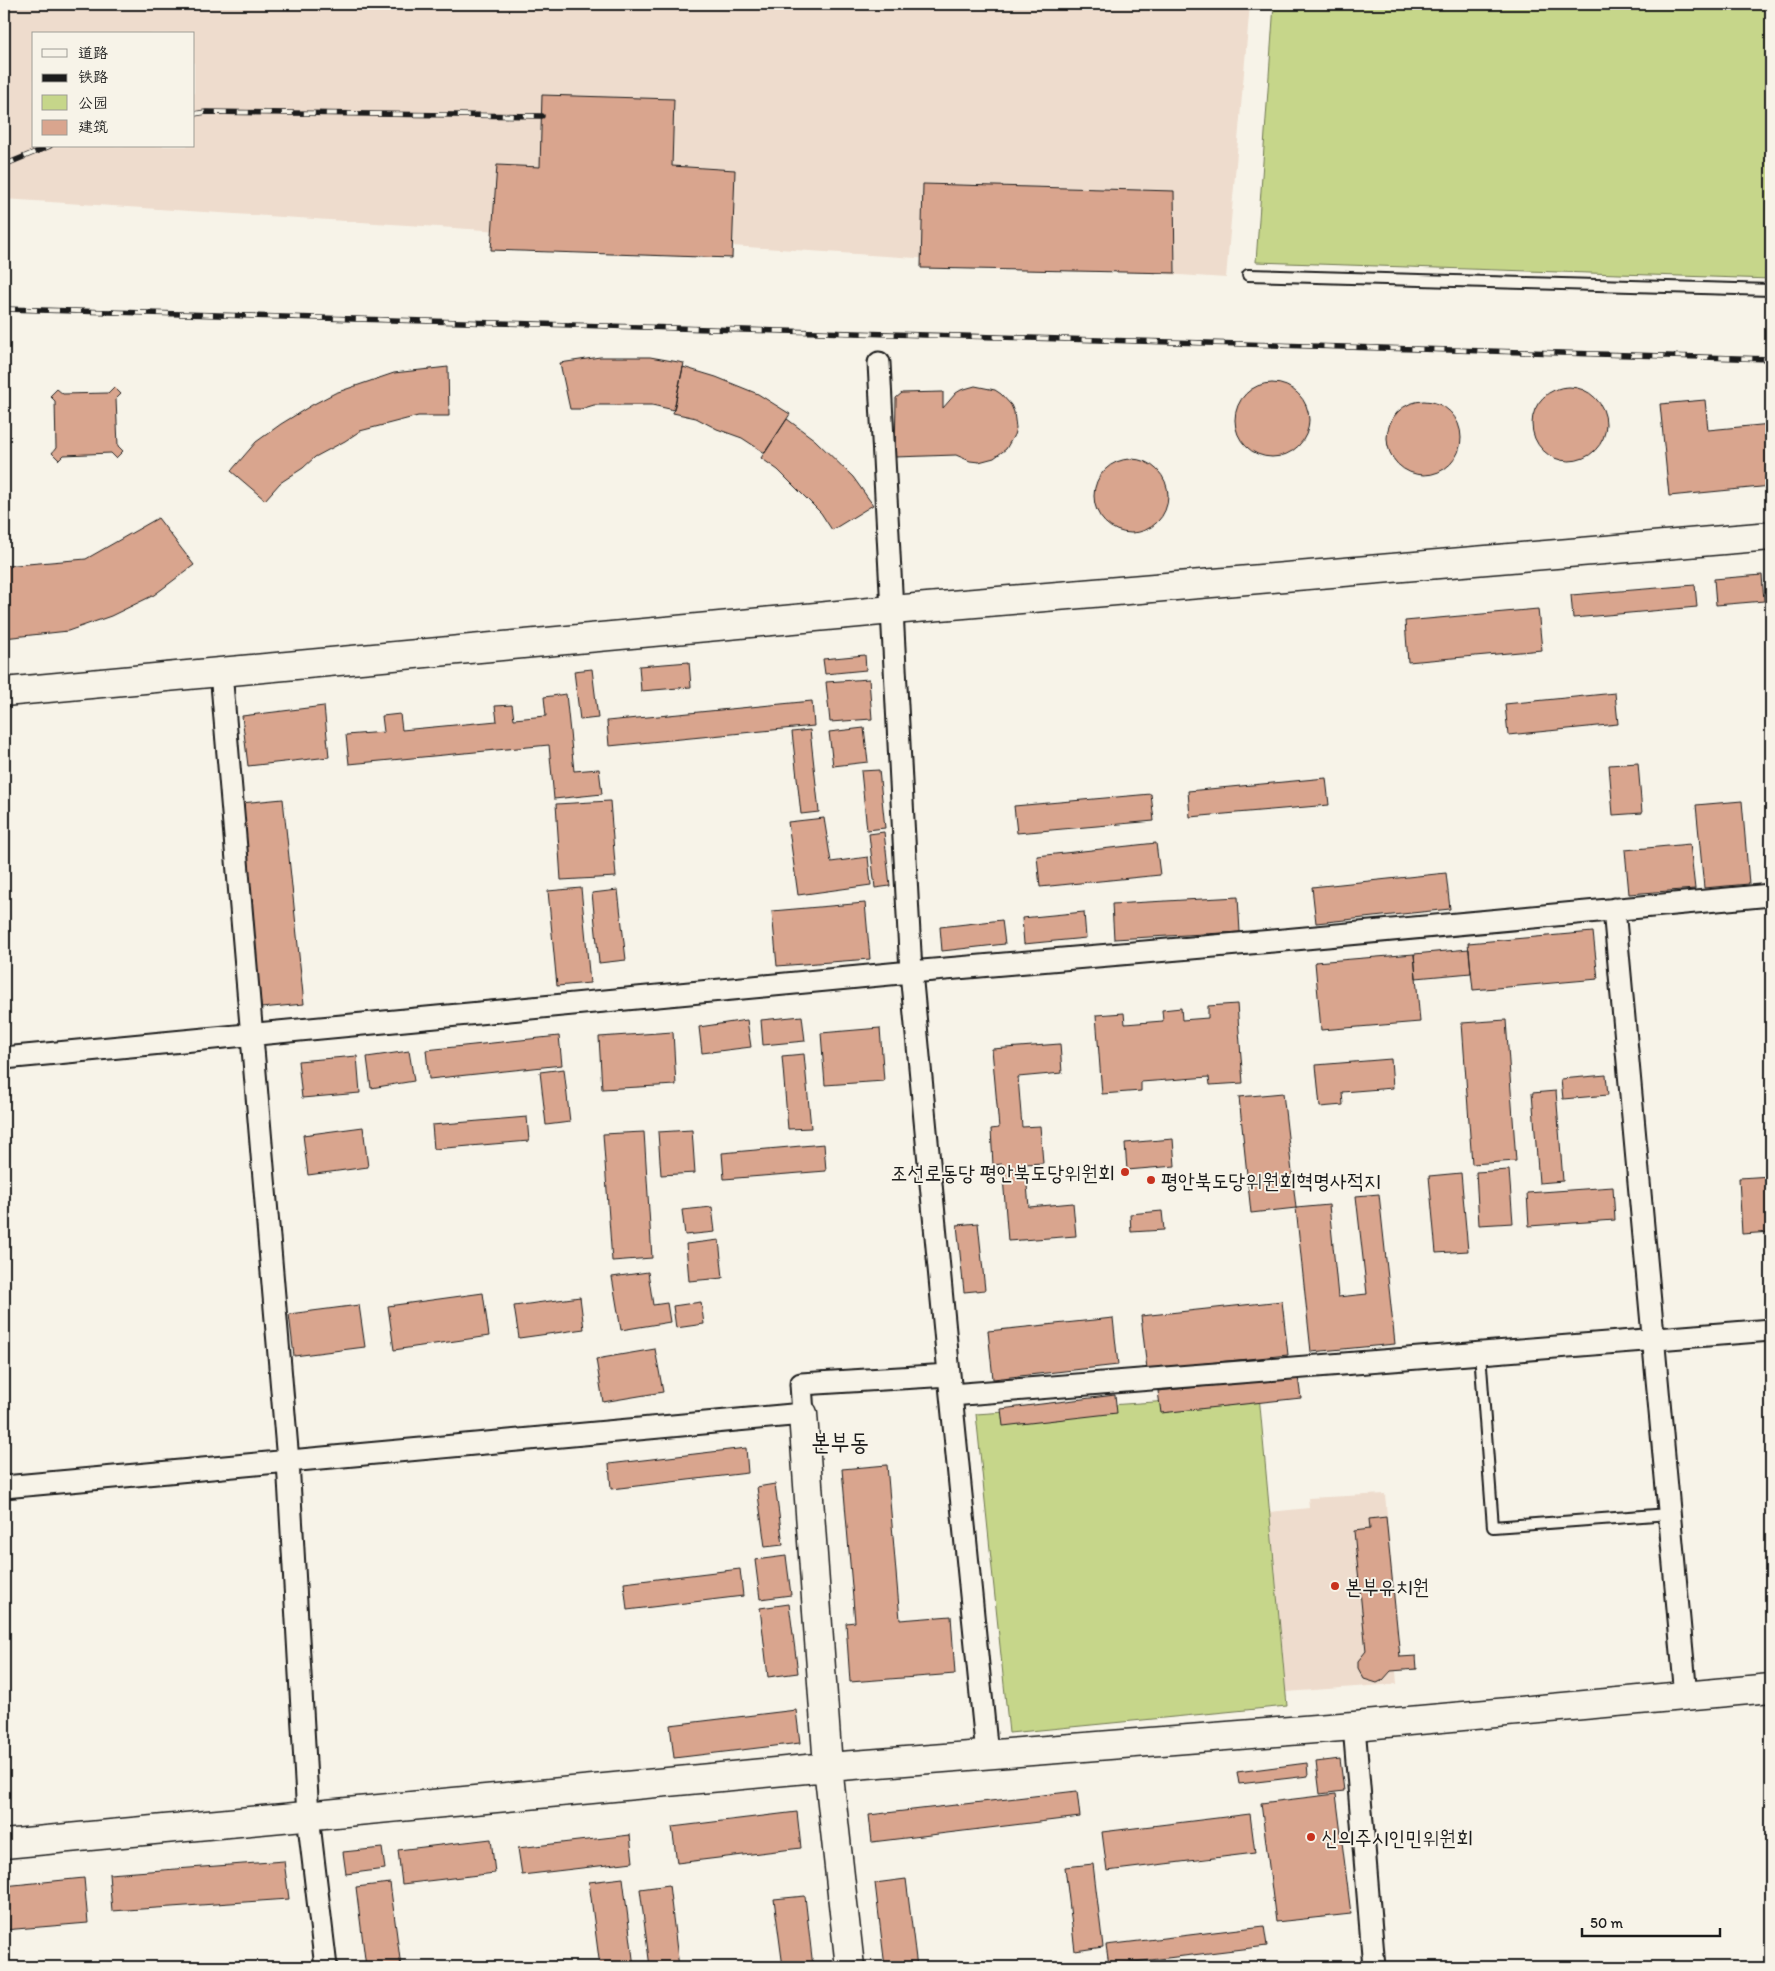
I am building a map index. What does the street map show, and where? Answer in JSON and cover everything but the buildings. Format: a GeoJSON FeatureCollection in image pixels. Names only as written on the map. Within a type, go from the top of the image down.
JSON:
{"type":"FeatureCollection","features":[{"type":"Feature","properties":{"kind":"street"},"geometry":{"type":"LineString","coordinates":[[879,363],[912,972],[941,1305],[987,1754]]}},
{"type":"Feature","properties":{"kind":"street"},"geometry":{"type":"LineString","coordinates":[[4,692],[892,610],[1771,536]]}},
{"type":"Feature","properties":{"kind":"street"},"geometry":{"type":"LineString","coordinates":[[221,672],[288,1461],[308,1816],[326,1967]]}},
{"type":"Feature","properties":{"kind":"street"},"geometry":{"type":"LineString","coordinates":[[4,1058],[912,972],[1771,895]]}},
{"type":"Feature","properties":{"kind":"street"},"geometry":{"type":"LineString","coordinates":[[1614,910],[1686,1696]]}},
{"type":"Feature","properties":{"kind":"street"},"geometry":{"type":"LineString","coordinates":[[850,1967],[828,1768],[801,1384],[950,1385],[1480,1353],[1771,1330]]}},
{"type":"Feature","properties":{"kind":"street"},"geometry":{"type":"LineString","coordinates":[[4,1487],[803,1414]]}},
{"type":"Feature","properties":{"kind":"street"},"geometry":{"type":"LineString","coordinates":[[4,1844],[828,1768],[1354,1726],[1771,1688]]}},
{"type":"Feature","properties":{"kind":"street"},"geometry":{"type":"LineString","coordinates":[[1354,1726],[1374,1967]]}},
{"type":"Feature","properties":{"kind":"lane"},"geometry":{"type":"LineString","coordinates":[[1248,275],[1771,290]]}},
{"type":"Feature","properties":{"kind":"lane"},"geometry":{"type":"LineString","coordinates":[[1480,1353],[1493,1527],[1669,1514]]}},
{"type":"Feature","properties":{"kind":"shaded area"},"geometry":{"type":"Polygon","coordinates":[[[4,4],[1250,4],[1226,278],[4,199],[4,4]]]}},
{"type":"Feature","properties":{"kind":"shaded area","name":"본부유치원"},"geometry":{"type":"Polygon","coordinates":[[[1385,1494],[1400,1657],[1416,1656],[1417,1669],[1396,1671],[1397,1684],[1286,1692],[1270,1512],[1309,1508],[1308,1498],[1385,1494]]]}},
{"type":"Feature","properties":{"kind":"green space"},"geometry":{"type":"Polygon","coordinates":[[[1274,4],[1771,4],[1771,279],[1256,262],[1274,4]]]}},
{"type":"Feature","properties":{"kind":"green space"},"geometry":{"type":"Polygon","coordinates":[[[1259,1395],[1287,1706],[1009,1733],[976,1414],[1259,1395]]]}},
{"type":"Feature","properties":{"kind":"railway"},"geometry":{"type":"LineString","coordinates":[[195,114],[206,112],[542,116]]}},
{"type":"Feature","properties":{"kind":"railway"},"geometry":{"type":"LineString","coordinates":[[4,165],[45,148]]}},
{"type":"Feature","properties":{"kind":"railway"},"geometry":{"type":"LineString","coordinates":[[4,309],[1771,359]]}},
{"type":"Feature","properties":{"kind":"place","name":"조선로동당 평안북도당위원회"},"geometry":{"type":"Point","coordinates":[1125,1172]}},
{"type":"Feature","properties":{"kind":"place","name":"평안북도당위원회혁명사적지"},"geometry":{"type":"Point","coordinates":[1151,1180]}},
{"type":"Feature","properties":{"kind":"place","name":"본부유치원"},"geometry":{"type":"Point","coordinates":[1335,1586]}},
{"type":"Feature","properties":{"kind":"place","name":"신의주시인민위원회"},"geometry":{"type":"Point","coordinates":[1311,1837]}},
{"type":"Feature","properties":{"kind":"district","name":"본부동"},"geometry":{"type":"Point","coordinates":[840,1441]}}]}
